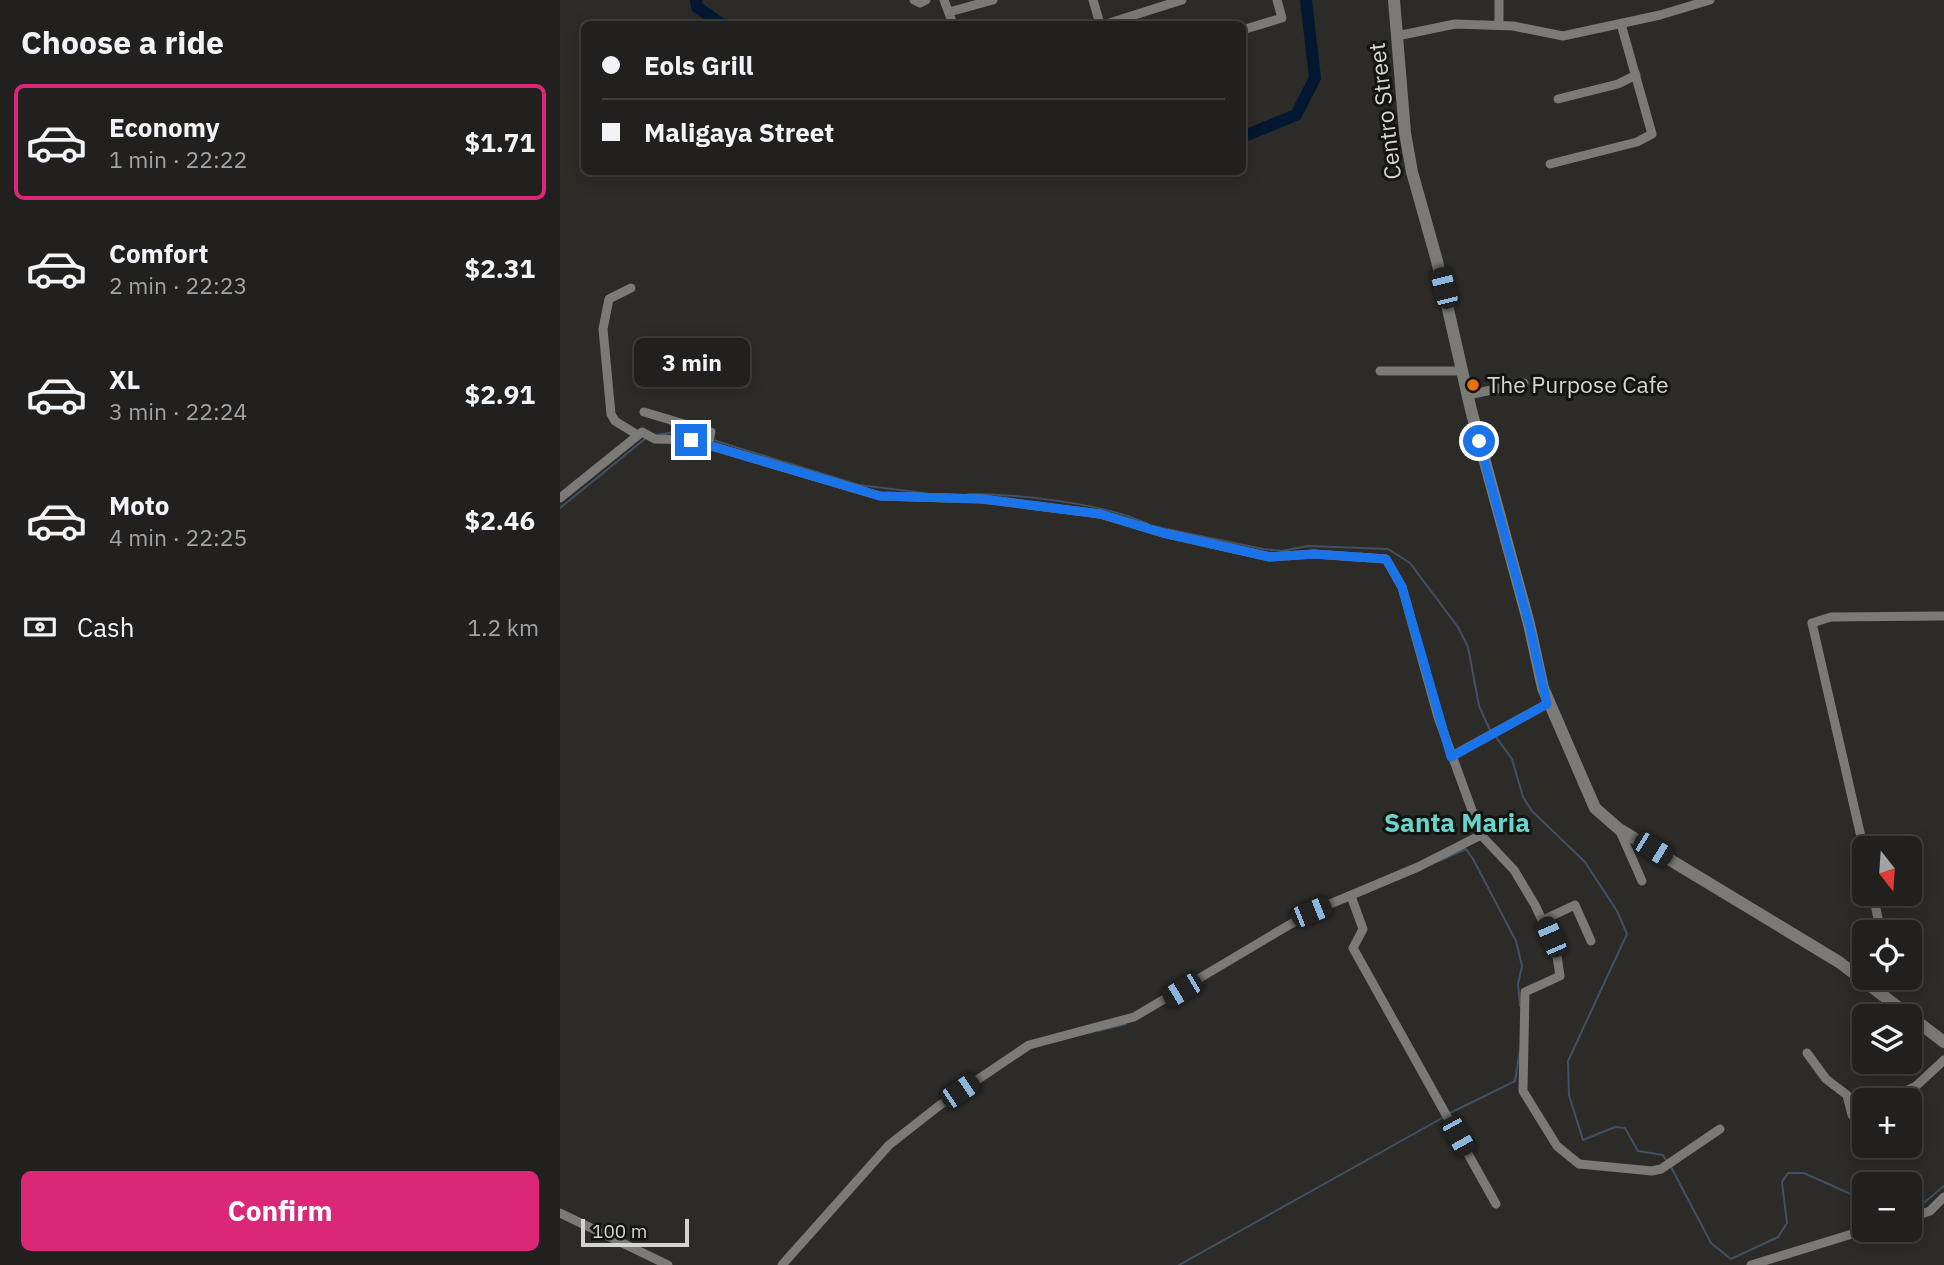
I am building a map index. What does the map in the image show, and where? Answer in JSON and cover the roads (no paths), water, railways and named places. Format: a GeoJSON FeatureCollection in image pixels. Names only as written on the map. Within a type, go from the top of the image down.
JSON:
{"type":"FeatureCollection","features":[{"type":"Feature","properties":{"kind":"street"},"geometry":{"type":"LineString","coordinates":[[914,0],[920,3],[926,0]]}},
{"type":"Feature","properties":{"kind":"street"},"geometry":{"type":"LineString","coordinates":[[944,0],[952,21]]}},
{"type":"Feature","properties":{"kind":"street"},"geometry":{"type":"LineString","coordinates":[[949,12],[993,0]]}},
{"type":"Feature","properties":{"kind":"street"},"geometry":{"type":"LineString","coordinates":[[1093,0],[1099,21]]}},
{"type":"Feature","properties":{"kind":"street"},"geometry":{"type":"LineString","coordinates":[[1116,21],[1182,0]]}},
{"type":"Feature","properties":{"kind":"street"},"geometry":{"type":"LineString","coordinates":[[1246,29],[1282,17],[1277,0]]}},
{"type":"Feature","properties":{"kind":"street","name":"Centro Street"},"geometry":{"type":"LineString","coordinates":[[1394,0],[1405,133],[1412,172],[1437,261],[1468,395],[1547,704],[1595,808],[1619,830],[1852,969]]}},
{"type":"Feature","properties":{"kind":"street"},"geometry":{"type":"LineString","coordinates":[[1499,0],[1499,25]]}},
{"type":"Feature","properties":{"kind":"street"},"geometry":{"type":"LineString","coordinates":[[1397,36],[1455,24],[1499,25],[1556,37],[1621,24],[1710,0]]}},
{"type":"Feature","properties":{"kind":"street"},"geometry":{"type":"LineString","coordinates":[[1550,164],[1650,136],[1652,131],[1621,24]]}},
{"type":"Feature","properties":{"kind":"street"},"geometry":{"type":"LineString","coordinates":[[1558,99],[1618,84],[1636,75]]}},
{"type":"Feature","properties":{"kind":"street"},"geometry":{"type":"LineString","coordinates":[[631,288],[609,299],[603,329],[611,414],[615,421],[636,434],[710,441],[880,496],[982,499],[1100,514],[1163,533],[1270,557],[1314,554],[1386,559],[1402,587],[1451,757],[1482,835],[1518,876],[1543,920],[1556,950],[1561,973],[1556,979],[1525,992],[1526,1037],[1522,1079],[1526,1097],[1557,1146],[1572,1160],[1590,1166],[1642,1170],[1667,1165],[1720,1129]]}},
{"type":"Feature","properties":{"kind":"street"},"geometry":{"type":"LineString","coordinates":[[1380,371],[1463,371]]}},
{"type":"Feature","properties":{"kind":"street"},"geometry":{"type":"LineString","coordinates":[[1468,395],[1524,383]]}},
{"type":"Feature","properties":{"kind":"street"},"geometry":{"type":"LineString","coordinates":[[644,412],[704,429],[712,433],[710,441]]}},
{"type":"Feature","properties":{"kind":"street"},"geometry":{"type":"LineString","coordinates":[[560,498],[636,434]]}},
{"type":"Feature","properties":{"kind":"street"},"geometry":{"type":"LineString","coordinates":[[1861,836],[1812,623],[1831,617],[1944,616]]}},
{"type":"Feature","properties":{"kind":"street"},"geometry":{"type":"LineString","coordinates":[[1451,757],[1547,704]]}},
{"type":"Feature","properties":{"kind":"street"},"geometry":{"type":"LineString","coordinates":[[1619,830],[1642,881]]}},
{"type":"Feature","properties":{"kind":"street"},"geometry":{"type":"LineString","coordinates":[[782,1265],[889,1145],[940,1105],[1029,1045],[1134,1017],[1280,928],[1418,867],[1482,835]]}},
{"type":"Feature","properties":{"kind":"street"},"geometry":{"type":"LineString","coordinates":[[1351,896],[1363,929],[1353,948],[1496,1204]]}},
{"type":"Feature","properties":{"kind":"street"},"geometry":{"type":"LineString","coordinates":[[1543,920],[1575,905],[1591,941]]}},
{"type":"Feature","properties":{"kind":"street","name":"Centro Street"},"geometry":{"type":"LineString","coordinates":[[1885,990],[1944,1042]]}},
{"type":"Feature","properties":{"kind":"street"},"geometry":{"type":"LineString","coordinates":[[1807,1053],[1826,1079],[1847,1095],[1852,1115]]}},
{"type":"Feature","properties":{"kind":"street"},"geometry":{"type":"LineString","coordinates":[[1912,1088],[1944,1060]]}},
{"type":"Feature","properties":{"kind":"street"},"geometry":{"type":"LineString","coordinates":[[1922,1214],[1930,1211],[1944,1196]]}},
{"type":"Feature","properties":{"kind":"street"},"geometry":{"type":"LineString","coordinates":[[560,1213],[668,1265]]}},
{"type":"Feature","properties":{"kind":"street"},"geometry":{"type":"LineString","coordinates":[[1751,1265],[1852,1234]]}},
{"type":"Feature","properties":{"kind":"waterway"},"geometry":{"type":"LineString","coordinates":[[696,0],[697,7],[717,21]]}},
{"type":"Feature","properties":{"kind":"waterway"},"geometry":{"type":"LineString","coordinates":[[1246,135],[1296,115],[1315,78],[1306,0]]}},
{"type":"Feature","properties":{"kind":"waterway"},"geometry":{"type":"LineString","coordinates":[[655,435],[677,432],[704,438]]}},
{"type":"Feature","properties":{"kind":"waterway"},"geometry":{"type":"LineString","coordinates":[[560,508],[646,438]]}},
{"type":"Feature","properties":{"kind":"waterway"},"geometry":{"type":"LineString","coordinates":[[713,440],[859,485],[924,493]]}},
{"type":"Feature","properties":{"kind":"waterway"},"geometry":{"type":"LineString","coordinates":[[968,494],[1060,501],[1108,510],[1148,524]]}},
{"type":"Feature","properties":{"kind":"waterway"},"geometry":{"type":"LineString","coordinates":[[1153,526],[1282,551],[1308,546],[1388,549],[1410,563],[1458,627],[1468,647],[1479,706],[1490,730]]}},
{"type":"Feature","properties":{"kind":"waterway"},"geometry":{"type":"LineString","coordinates":[[1496,737],[1512,759],[1523,797],[1532,811],[1585,862],[1617,911],[1627,934],[1568,1061],[1569,1095],[1583,1140],[1615,1127],[1625,1128],[1638,1151],[1663,1155],[1666,1160]]}},
{"type":"Feature","properties":{"kind":"waterway"},"geometry":{"type":"LineString","coordinates":[[1439,861],[1466,849],[1473,859],[1516,941],[1522,966],[1518,984],[1520,1006]]}},
{"type":"Feature","properties":{"kind":"waterway"},"geometry":{"type":"LineString","coordinates":[[1098,1031],[1126,1024]]}},
{"type":"Feature","properties":{"kind":"waterway"},"geometry":{"type":"LineString","coordinates":[[1448,1114],[1515,1081],[1520,1050]]}},
{"type":"Feature","properties":{"kind":"waterway"},"geometry":{"type":"LineString","coordinates":[[1179,1265],[1444,1117]]}},
{"type":"Feature","properties":{"kind":"waterway"},"geometry":{"type":"LineString","coordinates":[[1671,1167],[1711,1243],[1731,1259],[1778,1237],[1787,1223],[1782,1182],[1788,1173],[1804,1173],[1852,1195]]}},
{"type":"Feature","properties":{"kind":"waterway"},"geometry":{"type":"LineString","coordinates":[[1922,1204],[1944,1186]]}},
{"type":"Feature","properties":{"kind":"place","name":"The Purpose Cafe"},"geometry":{"type":"Point","coordinates":[1473,385]}},
{"type":"Feature","properties":{"kind":"district","name":"Santa Maria"},"geometry":{"type":"Point","coordinates":[1457,823]}}]}
